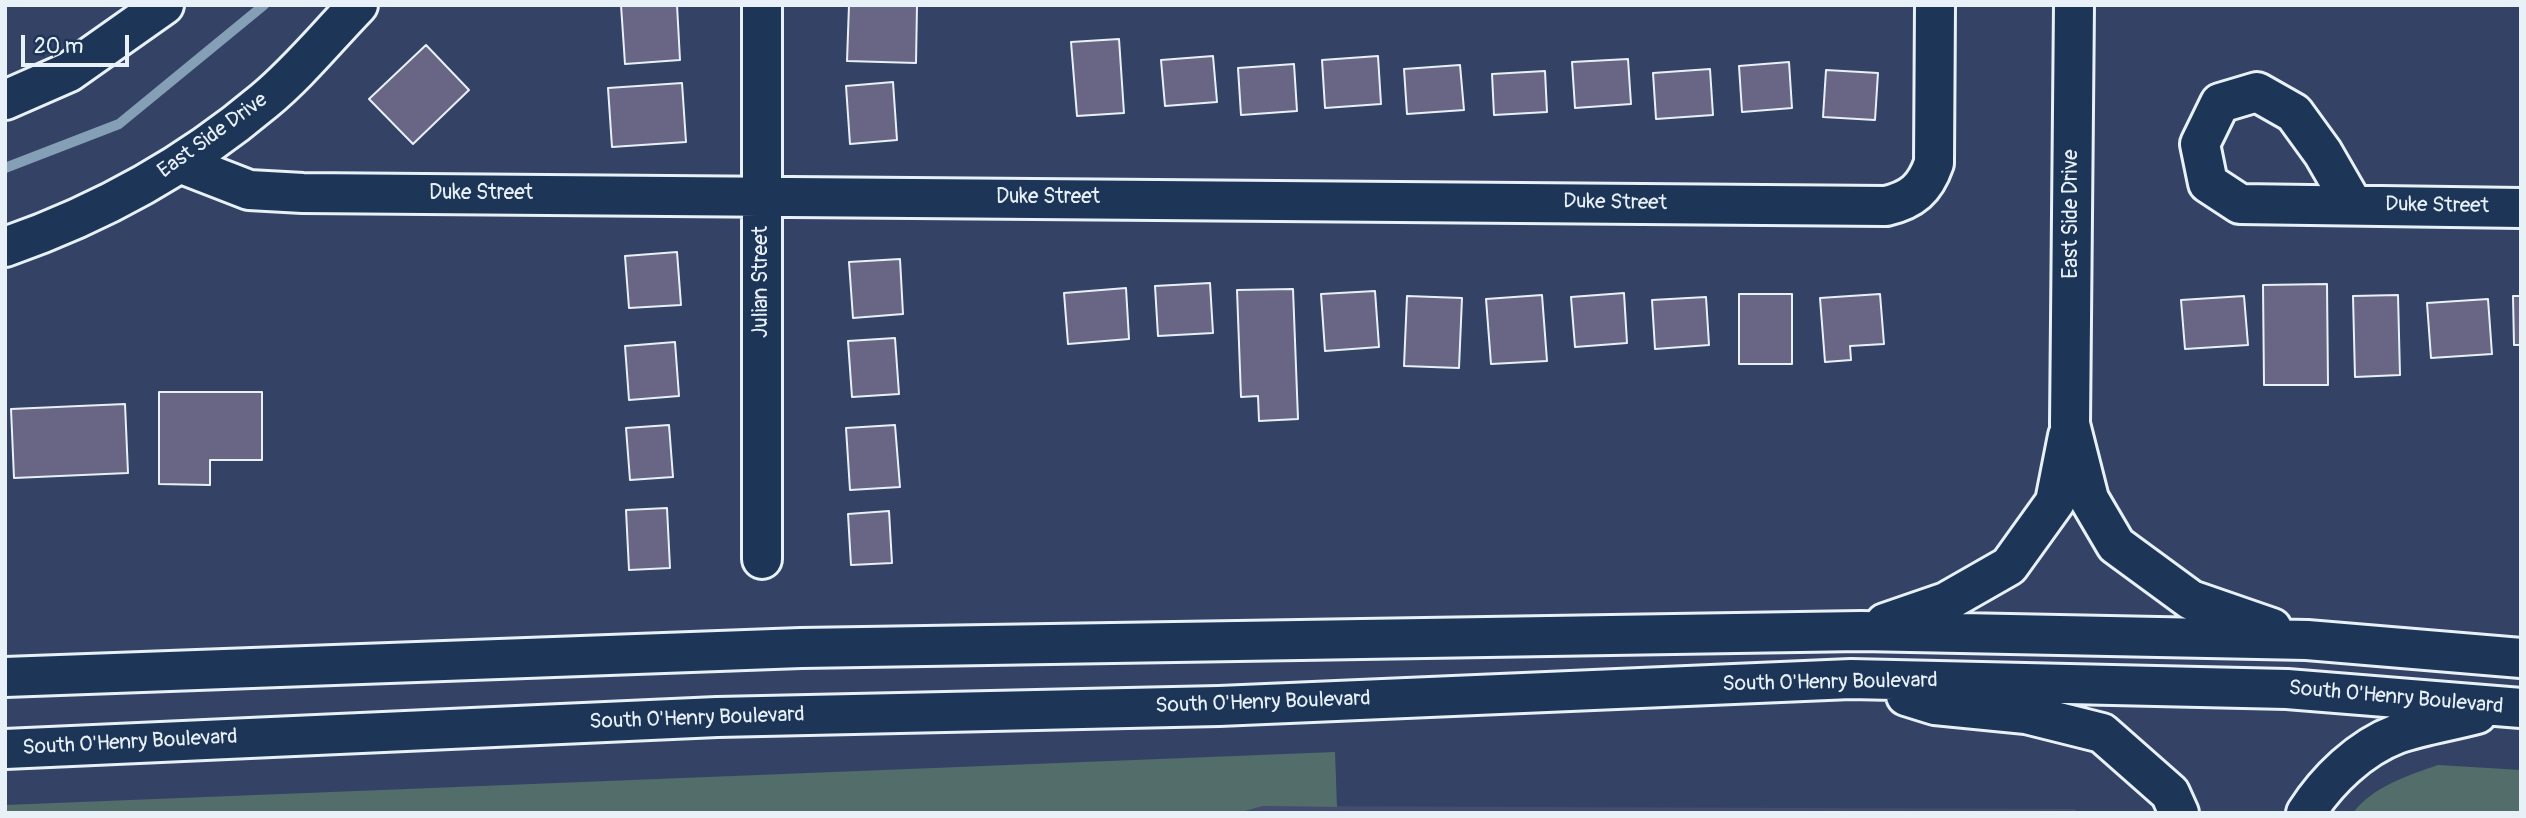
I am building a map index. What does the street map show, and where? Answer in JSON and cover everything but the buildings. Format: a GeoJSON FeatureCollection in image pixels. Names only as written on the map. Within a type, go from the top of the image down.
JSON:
{"type":"FeatureCollection","features":[{"type":"Feature","properties":{"kind":"main road"},"geometry":{"type":"LineString","coordinates":[[5,100],[69,72],[164,5]]}},
{"type":"Feature","properties":{"kind":"main road","name":"East Side Drive"},"geometry":{"type":"LineString","coordinates":[[5,247],[109,205],[182,164],[266,100],[358,5]]}},
{"type":"Feature","properties":{"kind":"main road","name":"Julian Street"},"geometry":{"type":"LineString","coordinates":[[762,5],[762,559]]}},
{"type":"Feature","properties":{"kind":"main road","name":"Duke Street"},"geometry":{"type":"LineString","coordinates":[[182,164],[249,190],[1886,206],[1916,195],[1928,181],[1934,163],[1935,5]]}},
{"type":"Feature","properties":{"kind":"main road","name":"East Side Drive"},"geometry":{"type":"LineString","coordinates":[[2070,424],[2074,5]]}},
{"type":"Feature","properties":{"kind":"main road","name":"Duke Street"},"geometry":{"type":"LineString","coordinates":[[2353,205],[2521,208]]}},
{"type":"Feature","properties":{"kind":"main road"},"geometry":{"type":"LineString","coordinates":[[1861,631],[1946,602],[2009,566],[2055,502],[2070,424]]}},
{"type":"Feature","properties":{"kind":"main road"},"geometry":{"type":"LineString","coordinates":[[2070,424],[2089,499],[2116,545],[2191,600],[2307,640]]}},
{"type":"Feature","properties":{"kind":"main road"},"geometry":{"type":"LineString","coordinates":[[5,677],[801,648],[1861,631],[2307,640],[2521,658]]}},
{"type":"Feature","properties":{"kind":"main road"},"geometry":{"type":"LineString","coordinates":[[1851,679],[1935,705],[2026,714],[2102,733],[2170,793],[2179,813]]}},
{"type":"Feature","properties":{"kind":"main road","name":"South O'Henry Boulevard"},"geometry":{"type":"LineString","coordinates":[[5,749],[717,717],[1219,706],[1851,679],[2287,689],[2515,707]]}},
{"type":"Feature","properties":{"kind":"main road"},"geometry":{"type":"LineString","coordinates":[[2306,813],[2317,796],[2352,760],[2396,735],[2515,707]]}},
{"type":"Feature","properties":{"kind":"shaded area"},"geometry":{"type":"Polygon","coordinates":[[[1263,806],[2075,809],[2077,813],[1238,813],[1263,806]]]}},
{"type":"Feature","properties":{"kind":"green space"},"geometry":{"type":"Polygon","coordinates":[[[1335,752],[1337,807],[1263,806],[1238,813],[5,813],[5,805],[1335,752]]]}},
{"type":"Feature","properties":{"kind":"green space"},"geometry":{"type":"Polygon","coordinates":[[[2438,765],[2521,770],[2521,813],[2353,813],[2381,789],[2438,765]]]}},
{"type":"Feature","properties":{"kind":"waterway"},"geometry":{"type":"LineString","coordinates":[[5,168],[119,124],[264,5]]}}]}
